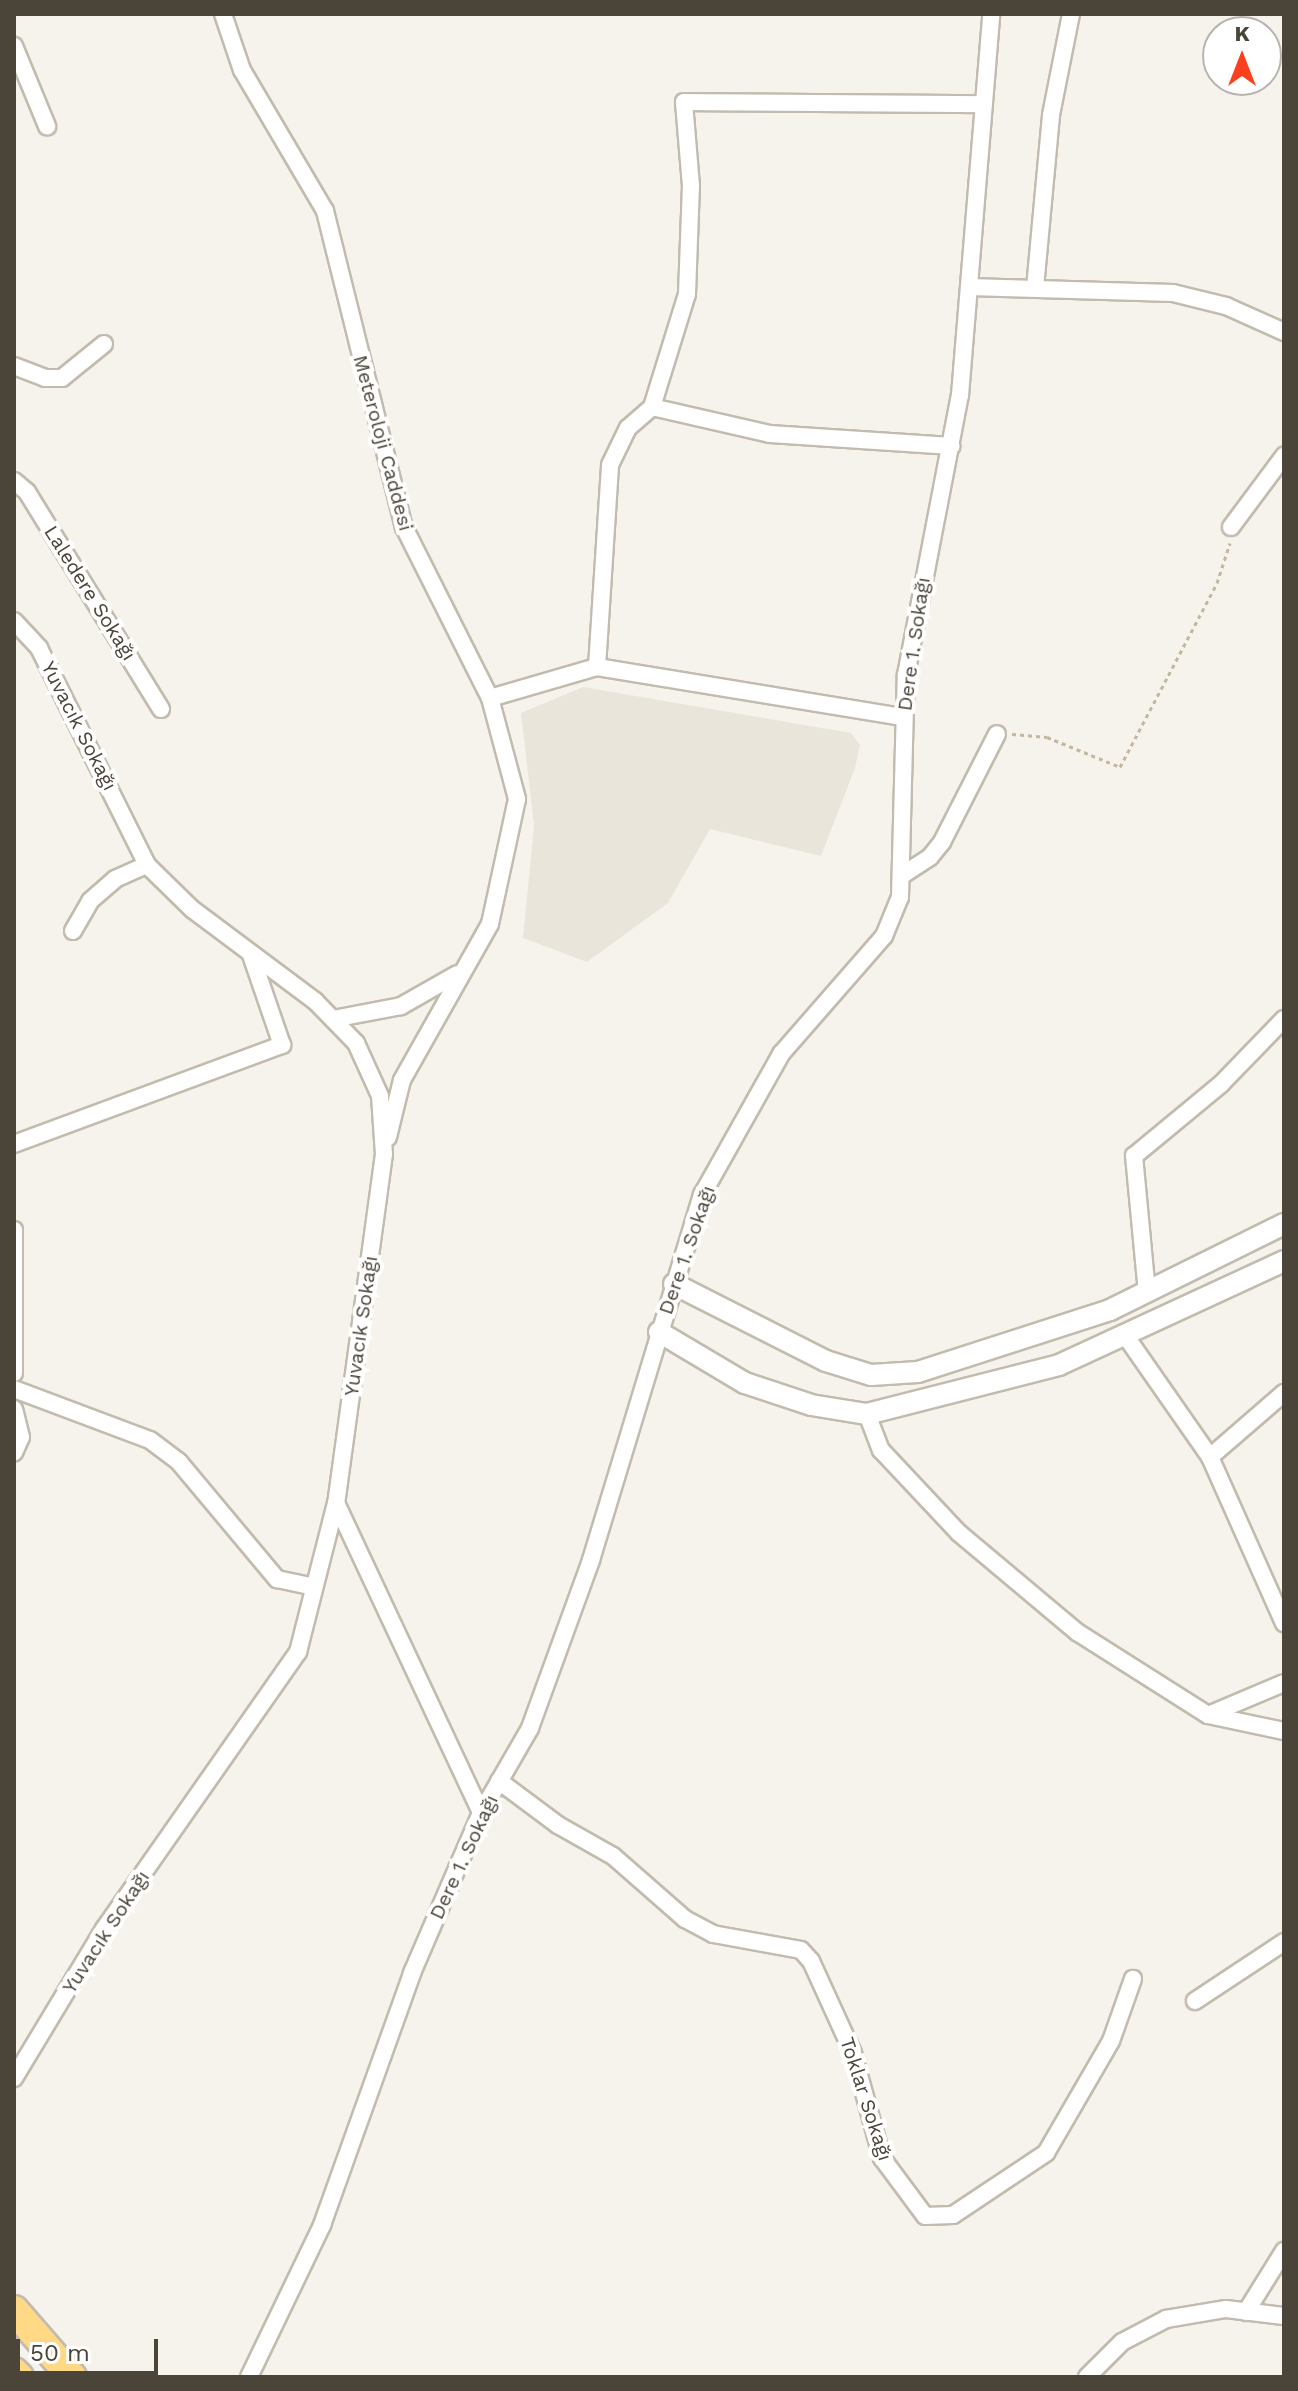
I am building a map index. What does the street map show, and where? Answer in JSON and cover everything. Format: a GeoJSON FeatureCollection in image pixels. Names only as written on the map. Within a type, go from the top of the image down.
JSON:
{"type":"FeatureCollection","features":[{"type":"Feature","properties":{"kind":"highway"},"geometry":{"type":"LineString","coordinates":[[14,2310],[72,2377]]}},
{"type":"Feature","properties":{"kind":"highway"},"geometry":{"type":"LineString","coordinates":[[14,2372],[19,2377]]}},
{"type":"Feature","properties":{"kind":"street","name":"Meteroloji Caddesi"},"geometry":{"type":"LineString","coordinates":[[223,14],[242,70],[325,211],[404,527],[490,698],[517,799],[490,924],[402,1080],[384,1154]]}},
{"type":"Feature","properties":{"kind":"street","name":"Dere 1. Sokağı"},"geometry":{"type":"LineString","coordinates":[[249,2377],[322,2225],[412,1973],[481,1813],[530,1728],[591,1560],[659,1332],[709,1182],[781,1054],[884,936],[904,874],[903,717],[916,608],[952,446],[969,287],[991,14]]}},
{"type":"Feature","properties":{"kind":"street"},"geometry":{"type":"LineString","coordinates":[[1035,288],[1051,115],[1071,14]]}},
{"type":"Feature","properties":{"kind":"street"},"geometry":{"type":"LineString","coordinates":[[14,46],[47,126]]}},
{"type":"Feature","properties":{"kind":"street"},"geometry":{"type":"LineString","coordinates":[[597,667],[610,465],[628,428],[652,407],[687,294],[691,186],[684,102],[984,104]]}},
{"type":"Feature","properties":{"kind":"street"},"geometry":{"type":"LineString","coordinates":[[969,287],[1192,296],[1243,312],[1284,332]]}},
{"type":"Feature","properties":{"kind":"street"},"geometry":{"type":"LineString","coordinates":[[14,366],[45,378],[62,378],[104,344]]}},
{"type":"Feature","properties":{"kind":"street"},"geometry":{"type":"LineString","coordinates":[[652,407],[770,434],[952,446]]}},
{"type":"Feature","properties":{"kind":"street"},"geometry":{"type":"LineString","coordinates":[[1231,527],[1284,456]]}},
{"type":"Feature","properties":{"kind":"street","name":"Laledere Sokağı"},"geometry":{"type":"LineString","coordinates":[[14,481],[27,492],[161,709]]}},
{"type":"Feature","properties":{"kind":"street","name":"Yuvacık Sokağı"},"geometry":{"type":"LineString","coordinates":[[14,621],[39,648],[147,865],[192,909],[333,1019],[356,1043],[380,1096],[384,1154],[336,1503],[298,1652],[104,1929],[14,2078]]}},
{"type":"Feature","properties":{"kind":"street"},"geometry":{"type":"LineString","coordinates":[[490,698],[597,667],[903,717]]}},
{"type":"Feature","properties":{"kind":"street"},"geometry":{"type":"LineString","coordinates":[[904,874],[930,857],[942,842],[997,734]]}},
{"type":"Feature","properties":{"kind":"street"},"geometry":{"type":"LineString","coordinates":[[73,931],[90,901],[115,879],[147,865]]}},
{"type":"Feature","properties":{"kind":"street"},"geometry":{"type":"LineString","coordinates":[[14,1144],[282,1045],[251,955]]}},
{"type":"Feature","properties":{"kind":"street"},"geometry":{"type":"LineString","coordinates":[[333,1019],[401,1006],[461,972]]}},
{"type":"Feature","properties":{"kind":"street"},"geometry":{"type":"LineString","coordinates":[[1147,1293],[1134,1156],[1221,1084],[1284,1019]]}},
{"type":"Feature","properties":{"kind":"street"},"geometry":{"type":"LineString","coordinates":[[674,1284],[826,1361],[871,1375],[918,1372],[1110,1310],[1284,1224]]}},
{"type":"Feature","properties":{"kind":"street"},"geometry":{"type":"LineString","coordinates":[[14,1230],[14,1373]]}},
{"type":"Feature","properties":{"kind":"street"},"geometry":{"type":"LineString","coordinates":[[659,1332],[745,1383],[811,1405],[867,1414],[1059,1365],[1127,1338],[1284,1261]]}},
{"type":"Feature","properties":{"kind":"street"},"geometry":{"type":"LineString","coordinates":[[1127,1338],[1210,1457],[1284,1623]]}},
{"type":"Feature","properties":{"kind":"street"},"geometry":{"type":"LineString","coordinates":[[14,1389],[150,1440],[179,1462],[277,1579],[314,1587]]}},
{"type":"Feature","properties":{"kind":"street"},"geometry":{"type":"LineString","coordinates":[[1210,1457],[1284,1393]]}},
{"type":"Feature","properties":{"kind":"street"},"geometry":{"type":"LineString","coordinates":[[14,1409],[21,1437],[14,1453]]}},
{"type":"Feature","properties":{"kind":"street"},"geometry":{"type":"LineString","coordinates":[[867,1414],[881,1450],[959,1533],[1077,1632],[1208,1715],[1284,1731]]}},
{"type":"Feature","properties":{"kind":"street"},"geometry":{"type":"LineString","coordinates":[[336,1503],[481,1813]]}},
{"type":"Feature","properties":{"kind":"street"},"geometry":{"type":"LineString","coordinates":[[1208,1715],[1284,1683]]}},
{"type":"Feature","properties":{"kind":"street","name":"Toklar Sokağı"},"geometry":{"type":"LineString","coordinates":[[499,1781],[558,1825],[613,1856],[685,1919],[713,1934],[789,1944],[801,1950],[811,1961],[853,2053],[882,2158],[925,2216],[953,2215],[1046,2153],[1111,2041],[1133,1979]]}},
{"type":"Feature","properties":{"kind":"street"},"geometry":{"type":"LineString","coordinates":[[1195,2001],[1284,1942]]}},
{"type":"Feature","properties":{"kind":"street"},"geometry":{"type":"LineString","coordinates":[[1246,2312],[1284,2251]]}},
{"type":"Feature","properties":{"kind":"street"},"geometry":{"type":"LineString","coordinates":[[1087,2377],[1122,2342],[1166,2319],[1226,2309],[1284,2316]]}},
{"type":"Feature","properties":{"kind":"path"},"geometry":{"type":"LineString","coordinates":[[997,734],[1047,737],[1120,767],[1223,571],[1231,527]]}},
{"type":"Feature","properties":{"kind":"shaded area"},"geometry":{"type":"Polygon","coordinates":[[[583,687],[851,733],[860,745],[855,768],[821,856],[710,829],[668,903],[587,962],[523,938],[534,825],[521,713],[583,687]]]}}]}
